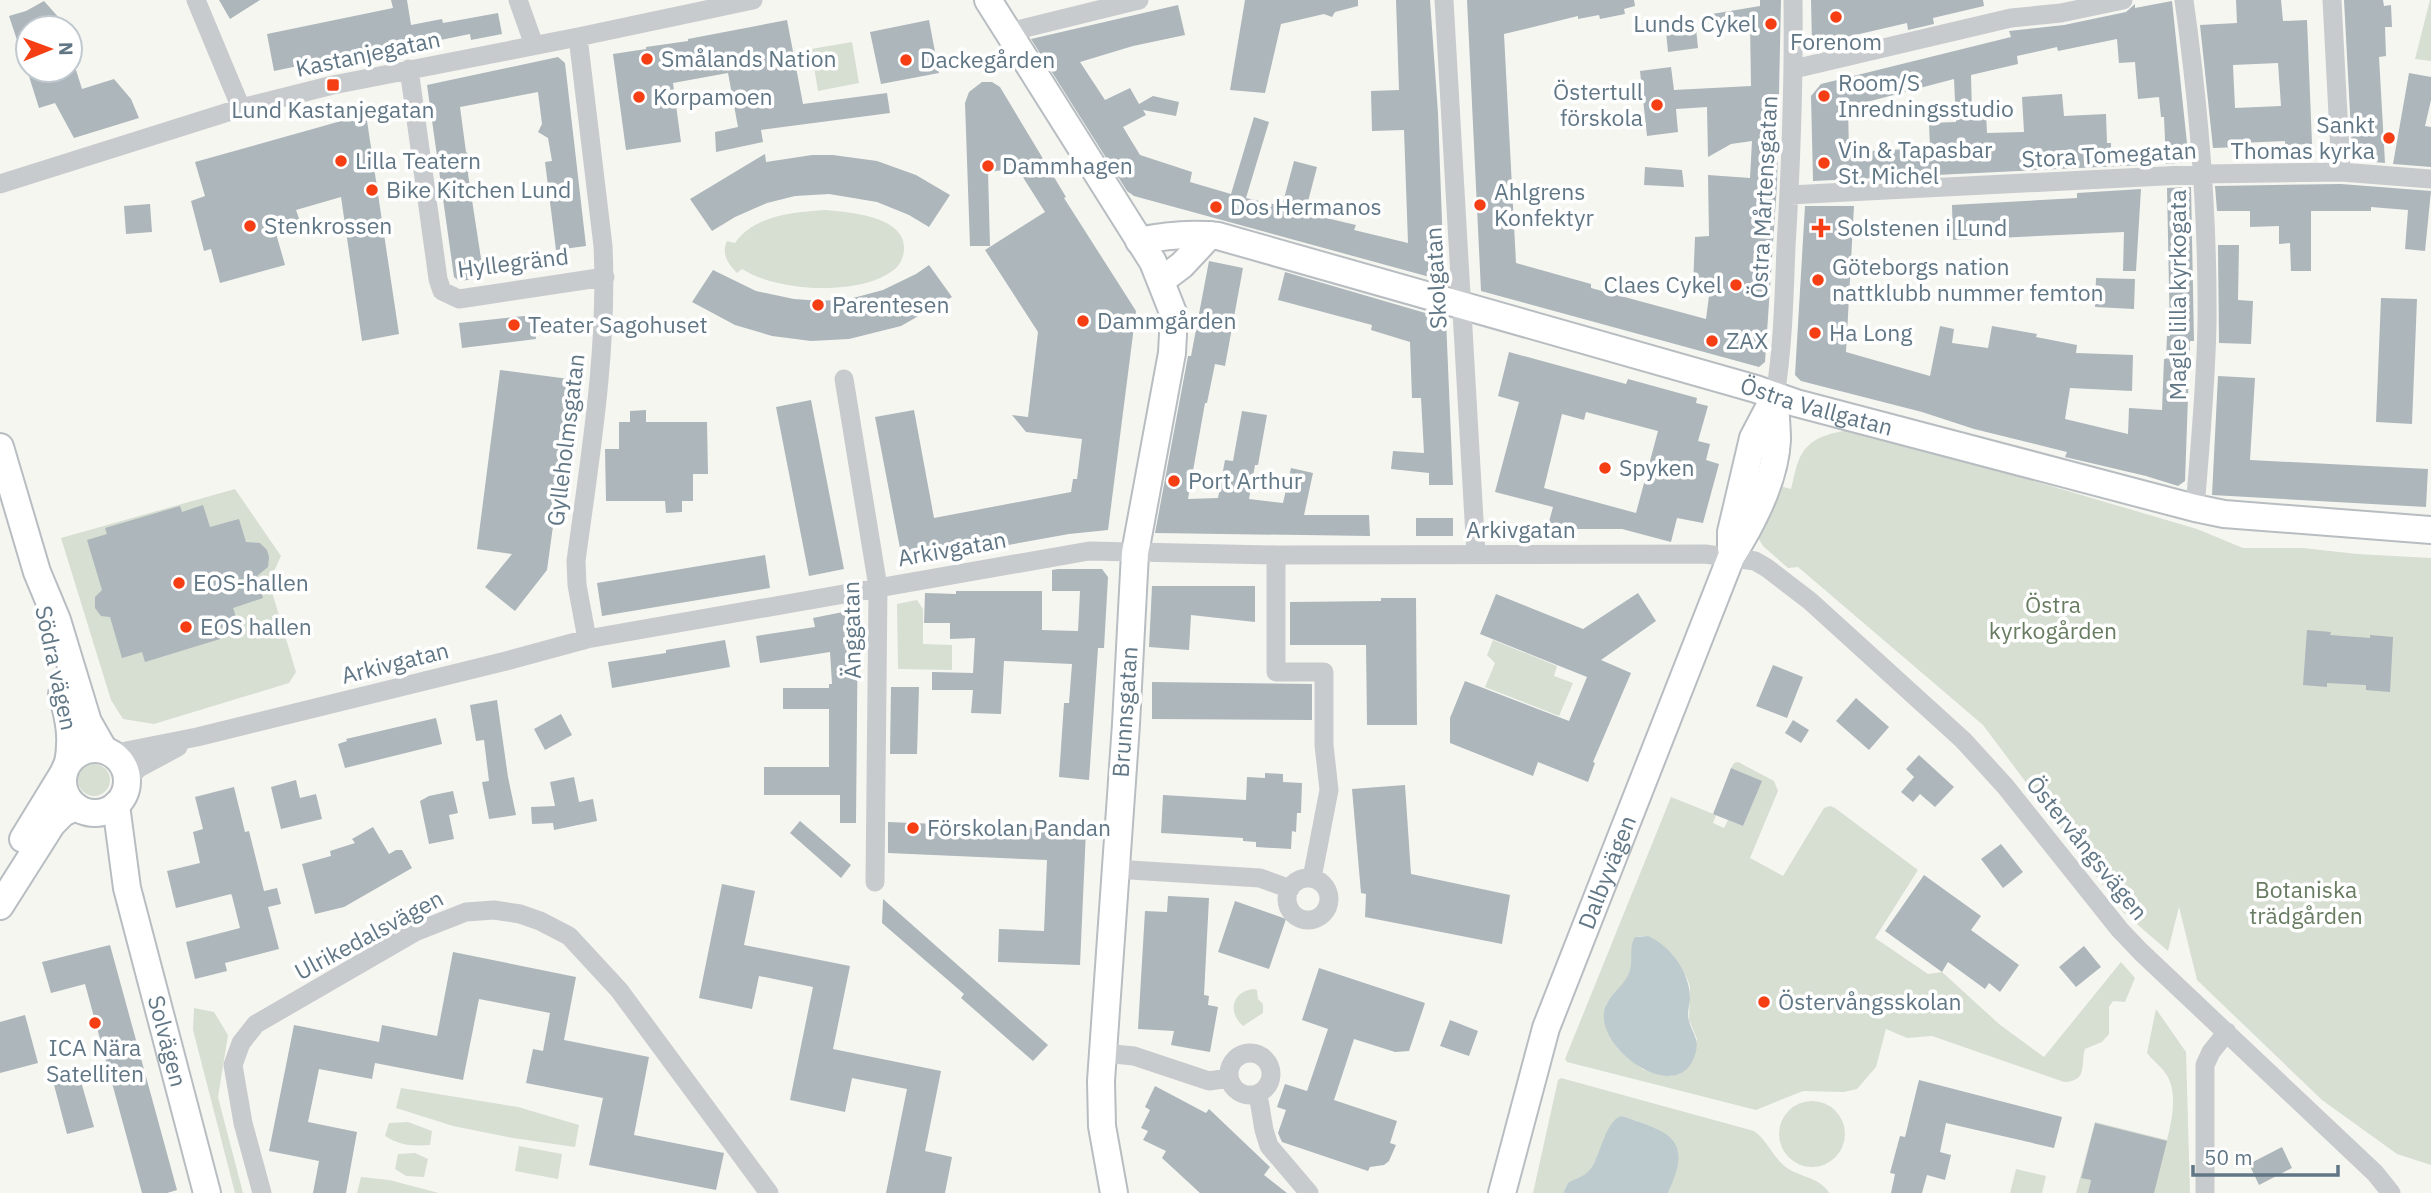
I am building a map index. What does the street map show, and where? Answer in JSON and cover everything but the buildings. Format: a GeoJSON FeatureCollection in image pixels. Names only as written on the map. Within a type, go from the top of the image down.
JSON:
{"type":"FeatureCollection","features":[{"type":"Feature","properties":{"kind":"street"},"geometry":{"type":"LineString","coordinates":[[195,0],[241,108]]}},
{"type":"Feature","properties":{"kind":"street"},"geometry":{"type":"LineString","coordinates":[[518,0],[534,45]]}},
{"type":"Feature","properties":{"kind":"street","name":"Kastanjegatan"},"geometry":{"type":"LineString","coordinates":[[0,184],[241,108],[333,85],[753,0]]}},
{"type":"Feature","properties":{"kind":"street","name":"Brunnsgatan"},"geometry":{"type":"LineString","coordinates":[[988,0],[1153,262],[1174,315],[1173,343],[1135,553],[1103,1053],[1102,1126],[1114,1193]]}},
{"type":"Feature","properties":{"kind":"street"},"geometry":{"type":"LineString","coordinates":[[1009,32],[1139,0]]}},
{"type":"Feature","properties":{"kind":"street","name":"Skolgatan"},"geometry":{"type":"LineString","coordinates":[[1444,0],[1476,554]]}},
{"type":"Feature","properties":{"kind":"street","name":"Östra Mårtensgatan"},"geometry":{"type":"LineString","coordinates":[[1775,396],[1780,363],[1789,195],[1794,69],[1793,0]]}},
{"type":"Feature","properties":{"kind":"street"},"geometry":{"type":"LineString","coordinates":[[1794,69],[2011,18],[2061,13],[2123,0]]}},
{"type":"Feature","properties":{"kind":"street","name":"Magle lilla kyrkogata"},"geometry":{"type":"LineString","coordinates":[[2184,0],[2203,174],[2207,324],[2196,499]]}},
{"type":"Feature","properties":{"kind":"street"},"geometry":{"type":"LineString","coordinates":[[2332,0],[2342,172]]}},
{"type":"Feature","properties":{"kind":"street","name":"Gylleholmsgatan"},"geometry":{"type":"LineString","coordinates":[[578,37],[605,276],[599,384],[576,561],[577,585],[587,639]]}},
{"type":"Feature","properties":{"kind":"street","name":"Hyllegränd"},"geometry":{"type":"LineString","coordinates":[[409,68],[438,279],[442,291],[459,299],[605,276]]}},
{"type":"Feature","properties":{"kind":"street","name":"Stora Tomegatan"},"geometry":{"type":"LineString","coordinates":[[1789,195],[2203,174],[2342,172],[2431,179]]}},
{"type":"Feature","properties":{"kind":"street"},"geometry":{"type":"LineString","coordinates":[[1162,280],[1182,265],[1210,235]]}},
{"type":"Feature","properties":{"kind":"street","name":"Östra Vallgatan"},"geometry":{"type":"LineString","coordinates":[[1139,241],[1163,236],[1210,235],[1775,396],[2196,499],[2224,514],[2431,530]]}},
{"type":"Feature","properties":{"kind":"street","name":"Änggatan"},"geometry":{"type":"LineString","coordinates":[[844,379],[878,587],[875,882]]}},
{"type":"Feature","properties":{"kind":"street","name":"Dalbyvägen"},"geometry":{"type":"LineString","coordinates":[[1502,1193],[1546,1028],[1731,557],[1731,532],[1753,438],[1775,396]]}},
{"type":"Feature","properties":{"kind":"street","name":"Södra vägen"},"geometry":{"type":"LineString","coordinates":[[0,447],[37,572],[57,620],[88,722],[108,752]]}},
{"type":"Feature","properties":{"kind":"street","name":"Arkivgatan"},"geometry":{"type":"LineString","coordinates":[[108,752],[197,737],[587,639],[1089,551],[1276,555],[1692,554],[1731,557]]}},
{"type":"Feature","properties":{"kind":"street"},"geometry":{"type":"LineString","coordinates":[[1276,555],[1276,672],[1324,672],[1324,745],[1329,790],[1312,878]]}},
{"type":"Feature","properties":{"kind":"street","name":"Östervångsvägen"},"geometry":{"type":"LineString","coordinates":[[1731,557],[1755,561],[1810,601],[1963,740],[2005,786],[2120,930],[2166,977],[2375,1173],[2391,1193]]}},
{"type":"Feature","properties":{"kind":"street","name":"Södra vägen"},"geometry":{"type":"LineString","coordinates":[[37,572],[44,622],[71,727],[72,745],[66,768]]}},
{"type":"Feature","properties":{"kind":"street","name":"Arkivgatan"},"geometry":{"type":"LineString","coordinates":[[126,780],[139,768],[197,737]]}},
{"type":"Feature","properties":{"kind":"street"},"geometry":{"type":"LineString","coordinates":[[0,882],[66,768],[84,751],[108,752],[124,770],[126,780],[123,796],[116,805],[97,813],[82,809],[63,813],[52,824],[0,906]]}},
{"type":"Feature","properties":{"kind":"street"},"geometry":{"type":"LineString","coordinates":[[66,768],[65,791],[82,809]]}},
{"type":"Feature","properties":{"kind":"street","name":"Solvägen"},"geometry":{"type":"LineString","coordinates":[[116,805],[127,888],[207,1193]]}},
{"type":"Feature","properties":{"kind":"street","name":"Solvägen"},"geometry":{"type":"LineString","coordinates":[[82,809],[104,839],[127,888]]}},
{"type":"Feature","properties":{"kind":"street"},"geometry":{"type":"LineString","coordinates":[[1114,869],[1261,878],[1290,889]]}},
{"type":"Feature","properties":{"kind":"street"},"geometry":{"type":"LineString","coordinates":[[1312,878],[1323,884],[1329,905],[1320,917],[1306,921],[1293,914],[1286,901],[1290,889],[1296,882],[1312,878]]}},
{"type":"Feature","properties":{"kind":"street","name":"Ulrikedalsvägen"},"geometry":{"type":"LineString","coordinates":[[262,1193],[243,1123],[233,1065],[241,1043],[256,1024],[415,932],[466,912],[494,910],[520,914],[569,936],[619,990],[769,1193]]}},
{"type":"Feature","properties":{"kind":"street"},"geometry":{"type":"LineString","coordinates":[[2205,1193],[2205,1065],[2211,1052],[2227,1032]]}},
{"type":"Feature","properties":{"kind":"street"},"geometry":{"type":"LineString","coordinates":[[1103,1053],[1134,1056],[1209,1081],[1229,1078]]}},
{"type":"Feature","properties":{"kind":"street"},"geometry":{"type":"LineString","coordinates":[[1245,1053],[1260,1055],[1270,1066],[1271,1074],[1266,1088],[1258,1094],[1247,1096],[1239,1093],[1233,1088],[1229,1078],[1229,1067],[1238,1056],[1245,1053]]}},
{"type":"Feature","properties":{"kind":"street"},"geometry":{"type":"LineString","coordinates":[[1258,1094],[1269,1146],[1309,1193]]}},
{"type":"Feature","properties":{"kind":"green space"},"geometry":{"type":"Polygon","coordinates":[[[2431,0],[2431,61],[2415,59],[2431,0]]]}},
{"type":"Feature","properties":{"kind":"green space"},"geometry":{"type":"Polygon","coordinates":[[[852,42],[859,83],[818,91],[811,49],[852,42]]]}},
{"type":"Feature","properties":{"kind":"green space"},"geometry":{"type":"Polygon","coordinates":[[[825,210],[874,218],[896,229],[902,238],[904,249],[898,266],[882,277],[863,284],[820,288],[776,283],[742,269],[737,273],[728,262],[725,254],[727,241],[735,243],[753,226],[776,217],[825,210]]]}},
{"type":"Feature","properties":{"kind":"green space"},"geometry":{"type":"Polygon","coordinates":[[[1857,429],[2197,529],[2243,548],[2303,548],[2431,558],[2431,1165],[2397,1154],[2322,1100],[2197,980],[2179,907],[2168,951],[2123,912],[1983,725],[1798,567],[1788,568],[1763,546],[1757,536],[1776,485],[1791,489],[1801,456],[1814,441],[1827,435],[1857,429]]]}},
{"type":"Feature","properties":{"kind":"green space","name":"EOS hallen"},"geometry":{"type":"Polygon","coordinates":[[[235,489],[281,556],[269,582],[296,672],[289,683],[154,724],[123,719],[111,700],[61,538],[235,489]]]}},
{"type":"Feature","properties":{"kind":"green space"},"geometry":{"type":"Polygon","coordinates":[[[917,600],[923,609],[923,644],[952,645],[952,670],[898,669],[897,604],[917,600]]]}},
{"type":"Feature","properties":{"kind":"green space"},"geometry":{"type":"Polygon","coordinates":[[[1493,640],[1557,666],[1554,676],[1573,683],[1559,716],[1485,687],[1495,663],[1487,655],[1493,640]]]}},
{"type":"Feature","properties":{"kind":"green space"},"geometry":{"type":"Polygon","coordinates":[[[1738,762],[1774,781],[1778,791],[1750,858],[1783,876],[1824,808],[1835,808],[1918,870],[1875,938],[1928,974],[1942,972],[1999,1024],[2044,1057],[2121,962],[2135,978],[2125,1002],[2113,1001],[2109,1007],[2109,1034],[2102,1042],[2085,1049],[2082,1071],[2077,1079],[2064,1082],[1932,1036],[1907,1038],[1886,1029],[1876,1067],[1857,1089],[1844,1092],[1803,1091],[1756,1110],[1567,1062],[1565,1059],[1671,797],[1716,815],[1713,823],[1724,828],[1728,820],[1743,826],[1761,781],[1731,768],[1738,762]],[[1648,936],[1635,937],[1628,976],[1606,1004],[1612,1039],[1618,1049],[1644,1070],[1671,1076],[1687,1068],[1697,1039],[1689,1020],[1690,987],[1677,963],[1648,936]]]}},
{"type":"Feature","properties":{"kind":"green space"},"geometry":{"type":"Polygon","coordinates":[[[94,764],[105,769],[110,780],[105,791],[94,796],[83,791],[78,780],[83,769],[94,764]]]}},
{"type":"Feature","properties":{"kind":"green space"},"geometry":{"type":"Polygon","coordinates":[[[1254,989],[1263,1004],[1263,1013],[1243,1026],[1235,1015],[1234,1003],[1241,994],[1254,989]]]}},
{"type":"Feature","properties":{"kind":"green space"},"geometry":{"type":"Polygon","coordinates":[[[194,1008],[214,1012],[228,1035],[218,1097],[243,1193],[235,1193],[193,1030],[194,1008]]]}},
{"type":"Feature","properties":{"kind":"green space"},"geometry":{"type":"Polygon","coordinates":[[[2156,1009],[2186,1052],[2190,1193],[2154,1193],[2095,1123],[2081,1177],[2091,1180],[2088,1193],[2076,1193],[2095,1122],[2167,1140],[2172,1115],[2172,1089],[2162,1068],[2147,1053],[2156,1009]]]}},
{"type":"Feature","properties":{"kind":"green space"},"geometry":{"type":"Polygon","coordinates":[[[1561,1078],[1754,1131],[1787,1168],[1816,1181],[1829,1193],[1668,1193],[1678,1161],[1672,1141],[1652,1127],[1622,1116],[1589,1171],[1581,1178],[1568,1183],[1563,1193],[1533,1193],[1558,1080],[1561,1078]]]}},
{"type":"Feature","properties":{"kind":"green space"},"geometry":{"type":"Polygon","coordinates":[[[401,1088],[518,1107],[579,1125],[575,1147],[453,1126],[396,1108],[401,1088]]]}},
{"type":"Feature","properties":{"kind":"green space"},"geometry":{"type":"Polygon","coordinates":[[[1812,1101],[1825,1103],[1835,1111],[1843,1121],[1843,1147],[1835,1157],[1825,1165],[1812,1167],[1799,1165],[1789,1157],[1781,1147],[1779,1134],[1781,1121],[1789,1111],[1799,1103],[1812,1101]]]}},
{"type":"Feature","properties":{"kind":"green space"},"geometry":{"type":"Polygon","coordinates":[[[408,1122],[432,1131],[430,1145],[407,1145],[385,1136],[389,1123],[408,1122]]]}},
{"type":"Feature","properties":{"kind":"green space"},"geometry":{"type":"Polygon","coordinates":[[[519,1146],[562,1154],[558,1179],[515,1171],[519,1146]]]}},
{"type":"Feature","properties":{"kind":"green space"},"geometry":{"type":"Polygon","coordinates":[[[415,1153],[428,1159],[424,1177],[406,1176],[395,1169],[398,1154],[415,1153]]]}},
{"type":"Feature","properties":{"kind":"green space"},"geometry":{"type":"Polygon","coordinates":[[[2016,1169],[2046,1176],[2042,1193],[2010,1193],[2016,1169]]]}},
{"type":"Feature","properties":{"kind":"green space"},"geometry":{"type":"Polygon","coordinates":[[[361,1177],[389,1180],[439,1193],[357,1193],[361,1177]]]}},
{"type":"Feature","properties":{"kind":"shaded area"},"geometry":{"type":"Polygon","coordinates":[[[1648,936],[1672,954],[1683,971],[1689,990],[1688,1018],[1697,1047],[1688,1068],[1675,1075],[1660,1075],[1643,1069],[1627,1058],[1614,1044],[1606,1028],[1605,1007],[1629,973],[1633,941],[1635,937],[1648,936]]]}},
{"type":"Feature","properties":{"kind":"shaded area"},"geometry":{"type":"Polygon","coordinates":[[[1622,1116],[1653,1127],[1672,1140],[1677,1149],[1678,1160],[1668,1193],[1563,1193],[1568,1183],[1589,1171],[1611,1124],[1622,1116]]]}},
{"type":"Feature","properties":{"kind":"place","name":"Forenom"},"geometry":{"type":"Point","coordinates":[1836,17]}},
{"type":"Feature","properties":{"kind":"place","name":"Lunds Cykel"},"geometry":{"type":"Point","coordinates":[1771,24]}},
{"type":"Feature","properties":{"kind":"place","name":"Smålands Nation"},"geometry":{"type":"Point","coordinates":[647,59]}},
{"type":"Feature","properties":{"kind":"place","name":"Dackegården"},"geometry":{"type":"Point","coordinates":[906,60]}},
{"type":"Feature","properties":{"kind":"place","name":"Lund Kastanjegatan"},"geometry":{"type":"Point","coordinates":[333,85]}},
{"type":"Feature","properties":{"kind":"place","name":"Room/S Inredningsstudio"},"geometry":{"type":"Point","coordinates":[1824,96]}},
{"type":"Feature","properties":{"kind":"place","name":"Korpamoen"},"geometry":{"type":"Point","coordinates":[639,97]}},
{"type":"Feature","properties":{"kind":"place","name":"Östertull förskola"},"geometry":{"type":"Point","coordinates":[1657,105]}},
{"type":"Feature","properties":{"kind":"place","name":"Sankt Thomas kyrka"},"geometry":{"type":"Point","coordinates":[2389,138]}},
{"type":"Feature","properties":{"kind":"place","name":"Lilla Teatern"},"geometry":{"type":"Point","coordinates":[341,161]}},
{"type":"Feature","properties":{"kind":"place","name":"Vin & Tapasbar St. Michel"},"geometry":{"type":"Point","coordinates":[1824,163]}},
{"type":"Feature","properties":{"kind":"place","name":"Dammhagen"},"geometry":{"type":"Point","coordinates":[988,166]}},
{"type":"Feature","properties":{"kind":"place","name":"Bike Kitchen Lund"},"geometry":{"type":"Point","coordinates":[372,190]}},
{"type":"Feature","properties":{"kind":"place","name":"Ahlgrens Konfektyr"},"geometry":{"type":"Point","coordinates":[1480,205]}},
{"type":"Feature","properties":{"kind":"place","name":"Dos Hermanos"},"geometry":{"type":"Point","coordinates":[1216,207]}},
{"type":"Feature","properties":{"kind":"place","name":"Stenkrossen"},"geometry":{"type":"Point","coordinates":[250,226]}},
{"type":"Feature","properties":{"kind":"place","name":"Solstenen i Lund"},"geometry":{"type":"Point","coordinates":[1821,228]}},
{"type":"Feature","properties":{"kind":"place","name":"Göteborgs nation nattklubb nummer femton"},"geometry":{"type":"Point","coordinates":[1818,280]}},
{"type":"Feature","properties":{"kind":"place","name":"Claes Cykel"},"geometry":{"type":"Point","coordinates":[1736,285]}},
{"type":"Feature","properties":{"kind":"place","name":"Parentesen"},"geometry":{"type":"Point","coordinates":[818,305]}},
{"type":"Feature","properties":{"kind":"place","name":"Dammgården"},"geometry":{"type":"Point","coordinates":[1083,321]}},
{"type":"Feature","properties":{"kind":"place","name":"Teater Sagohuset"},"geometry":{"type":"Point","coordinates":[514,325]}},
{"type":"Feature","properties":{"kind":"place","name":"Ha Long"},"geometry":{"type":"Point","coordinates":[1815,333]}},
{"type":"Feature","properties":{"kind":"place","name":"ZAX"},"geometry":{"type":"Point","coordinates":[1712,341]}},
{"type":"Feature","properties":{"kind":"place","name":"Spyken"},"geometry":{"type":"Point","coordinates":[1605,468]}},
{"type":"Feature","properties":{"kind":"place","name":"Port Arthur"},"geometry":{"type":"Point","coordinates":[1174,481]}},
{"type":"Feature","properties":{"kind":"place","name":"EOS-hallen"},"geometry":{"type":"Point","coordinates":[179,583]}},
{"type":"Feature","properties":{"kind":"place","name":"EOS hallen"},"geometry":{"type":"Point","coordinates":[186,627]}},
{"type":"Feature","properties":{"kind":"place","name":"Förskolan Pandan"},"geometry":{"type":"Point","coordinates":[913,828]}},
{"type":"Feature","properties":{"kind":"place","name":"Östervångsskolan"},"geometry":{"type":"Point","coordinates":[1764,1002]}},
{"type":"Feature","properties":{"kind":"place","name":"ICA Nära Satelliten"},"geometry":{"type":"Point","coordinates":[95,1023]}},
{"type":"Feature","properties":{"kind":"park label","name":"Östra kyrkogården"},"geometry":{"type":"Point","coordinates":[2053,618]}},
{"type":"Feature","properties":{"kind":"park label","name":"Botaniska trädgården"},"geometry":{"type":"Point","coordinates":[2306,903]}}]}
